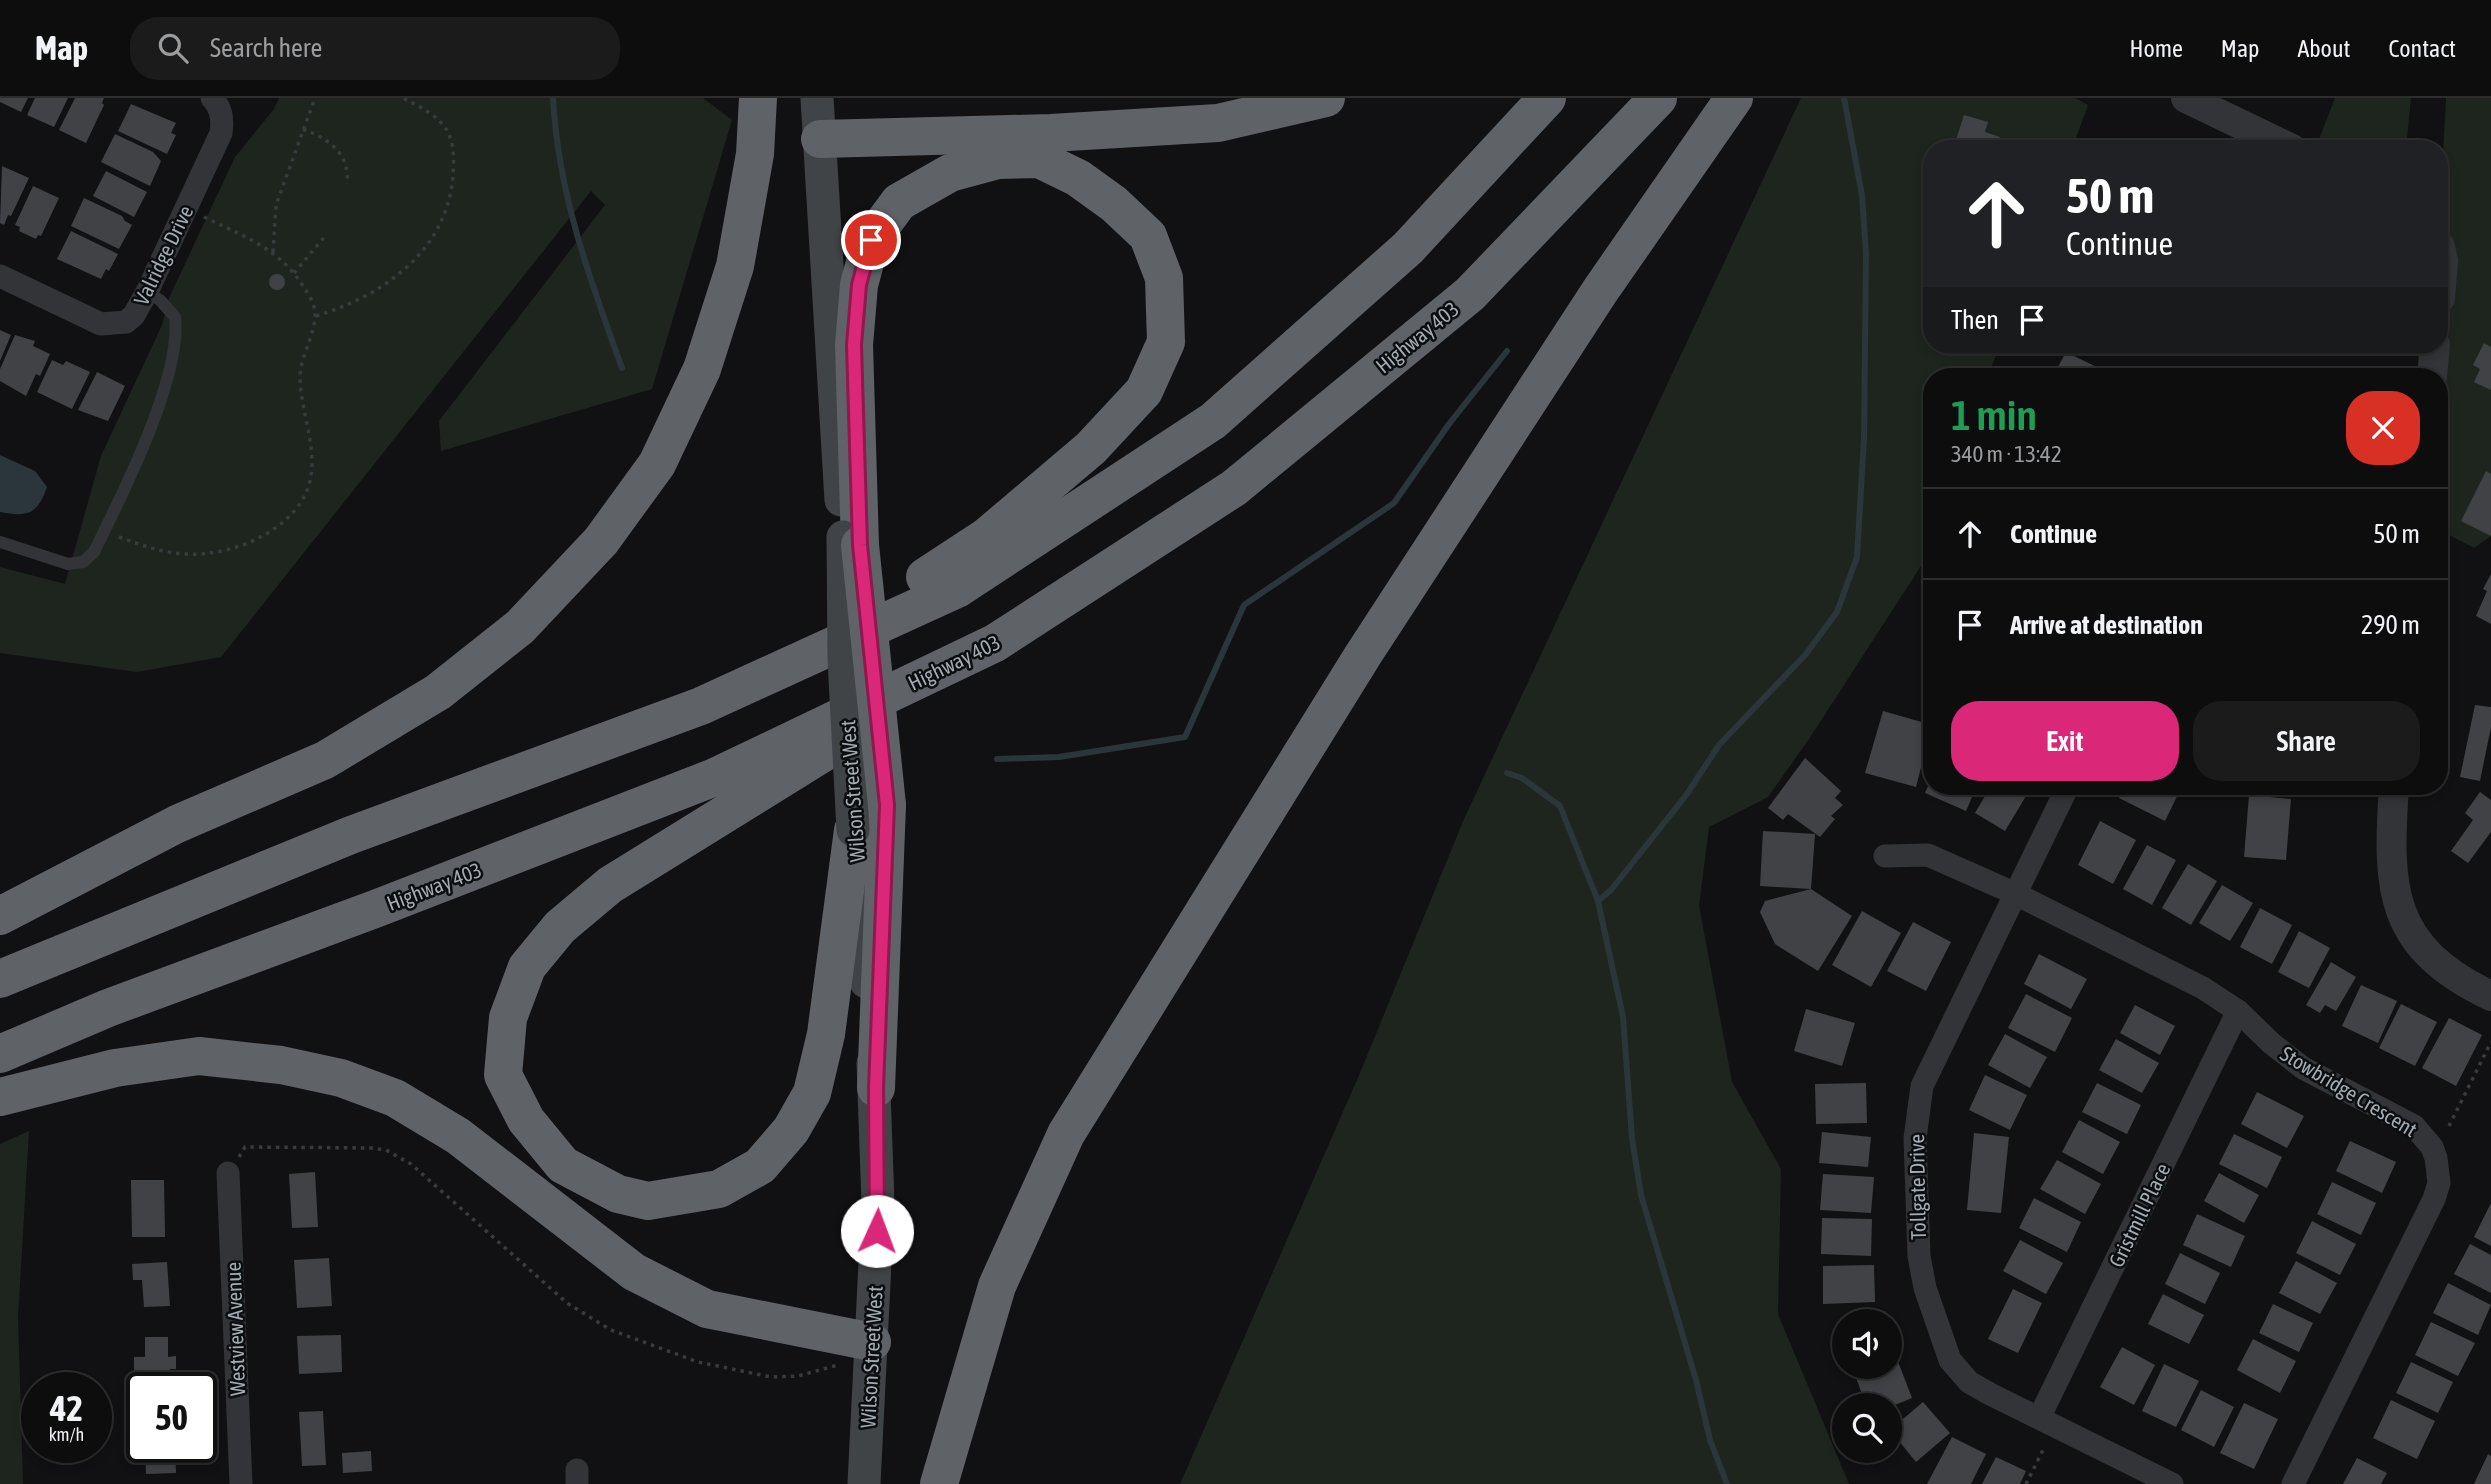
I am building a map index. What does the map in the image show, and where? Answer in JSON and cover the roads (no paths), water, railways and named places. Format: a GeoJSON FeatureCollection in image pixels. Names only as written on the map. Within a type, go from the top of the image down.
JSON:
{"type":"FeatureCollection","features":[{"type":"Feature","properties":{"kind":"highway"},"geometry":{"type":"LineString","coordinates":[[0,916],[177,824],[325,760],[438,692],[520,627],[601,541],[657,464],[702,369],[735,267],[755,154],[758,98]]}},
{"type":"Feature","properties":{"kind":"highway"},"geometry":{"type":"LineString","coordinates":[[820,139],[1051,133],[1218,123],[1326,98]]}},
{"type":"Feature","properties":{"kind":"highway"},"geometry":{"type":"LineString","coordinates":[[351,835],[701,706],[957,589],[1213,421],[1408,248],[1548,98]]}},
{"type":"Feature","properties":{"kind":"highway","name":"Highway 403"},"geometry":{"type":"LineString","coordinates":[[0,1054],[108,1008],[375,909],[716,777],[995,643],[1234,488],[1406,347],[1470,294],[1658,98]]}},
{"type":"Feature","properties":{"kind":"highway"},"geometry":{"type":"LineString","coordinates":[[939,1484],[997,1286],[1066,1134],[1378,632],[1600,291],[1734,98]]}},
{"type":"Feature","properties":{"kind":"highway"},"geometry":{"type":"LineString","coordinates":[[0,979],[351,835],[675,694],[937,572],[996,529],[1091,448],[1144,391],[1166,342],[1164,278],[1148,236],[1114,204],[1078,177],[1039,159],[998,160],[950,173],[899,202],[871,240],[859,285],[854,345],[851,541],[887,805],[876,1088]]}},
{"type":"Feature","properties":{"kind":"highway"},"geometry":{"type":"LineString","coordinates":[[853,830],[826,1034],[812,1093],[791,1130],[760,1166],[719,1189],[648,1201],[618,1194],[563,1165],[526,1120],[503,1075],[508,1018],[527,967],[535,957],[560,928],[610,885],[995,643]]}},
{"type":"Feature","properties":{"kind":"highway"},"geometry":{"type":"LineString","coordinates":[[0,1097],[115,1068],[199,1056],[281,1065],[341,1078],[395,1098],[458,1136],[634,1272],[707,1309],[871,1350]]}},
{"type":"Feature","properties":{"kind":"main road","name":"Wilson Street West"},"geometry":{"type":"LineString","coordinates":[[817,98],[851,541],[844,659],[853,830],[876,1088],[878,1203],[864,1484]]}},
{"type":"Feature","properties":{"kind":"street","name":"Valridge Drive"},"geometry":{"type":"LineString","coordinates":[[0,276],[101,324],[126,322],[134,315],[147,292],[221,133],[223,123],[217,104],[212,98]]}},
{"type":"Feature","properties":{"kind":"street"},"geometry":{"type":"LineString","coordinates":[[2186,98],[2273,140]]}},
{"type":"Feature","properties":{"kind":"street","name":"Tollgate Drive"},"geometry":{"type":"LineString","coordinates":[[2064,795],[1922,1086],[1915,1138],[1919,1256],[1925,1289],[1950,1360],[1958,1373],[1969,1382],[2172,1484]]}},
{"type":"Feature","properties":{"kind":"street"},"geometry":{"type":"LineString","coordinates":[[2393,795],[2390,855],[2394,889],[2402,915],[2420,944],[2440,965],[2460,980],[2491,996]]}},
{"type":"Feature","properties":{"kind":"street","name":"Stowbridge Crescent"},"geometry":{"type":"LineString","coordinates":[[1885,856],[1928,855],[2016,894],[2203,988],[2238,1012],[2302,1068],[2414,1126],[2432,1147],[2438,1170],[2434,1199],[2293,1484]]}},
{"type":"Feature","properties":{"kind":"street","name":"Gristmill Place"},"geometry":{"type":"LineString","coordinates":[[2039,1418],[2238,1012]]}},
{"type":"Feature","properties":{"kind":"street","name":"Westview Avenue"},"geometry":{"type":"LineString","coordinates":[[228,1173],[241,1484]]}},
{"type":"Feature","properties":{"kind":"lane"},"geometry":{"type":"LineString","coordinates":[[0,542],[75,564],[94,552],[144,446],[165,385],[173,351],[175,317],[160,300],[147,292]]}},
{"type":"Feature","properties":{"kind":"waterway"},"geometry":{"type":"LineString","coordinates":[[553,98],[561,168],[577,236],[622,368]]}},
{"type":"Feature","properties":{"kind":"waterway"},"geometry":{"type":"LineString","coordinates":[[1598,901],[1611,890],[1687,794],[1719,745],[1806,654],[1837,612],[1857,557],[1864,438],[1866,254],[1862,195],[1844,98]]}},
{"type":"Feature","properties":{"kind":"waterway"},"geometry":{"type":"LineString","coordinates":[[997,759],[1059,757],[1185,737],[1244,605],[1394,503],[1449,424],[1507,351]]}},
{"type":"Feature","properties":{"kind":"waterway"},"geometry":{"type":"LineString","coordinates":[[1507,773],[1522,778],[1560,806],[1598,901],[1623,1017],[1632,1138],[1641,1195],[1696,1380],[1710,1440],[1727,1484]]}}]}
